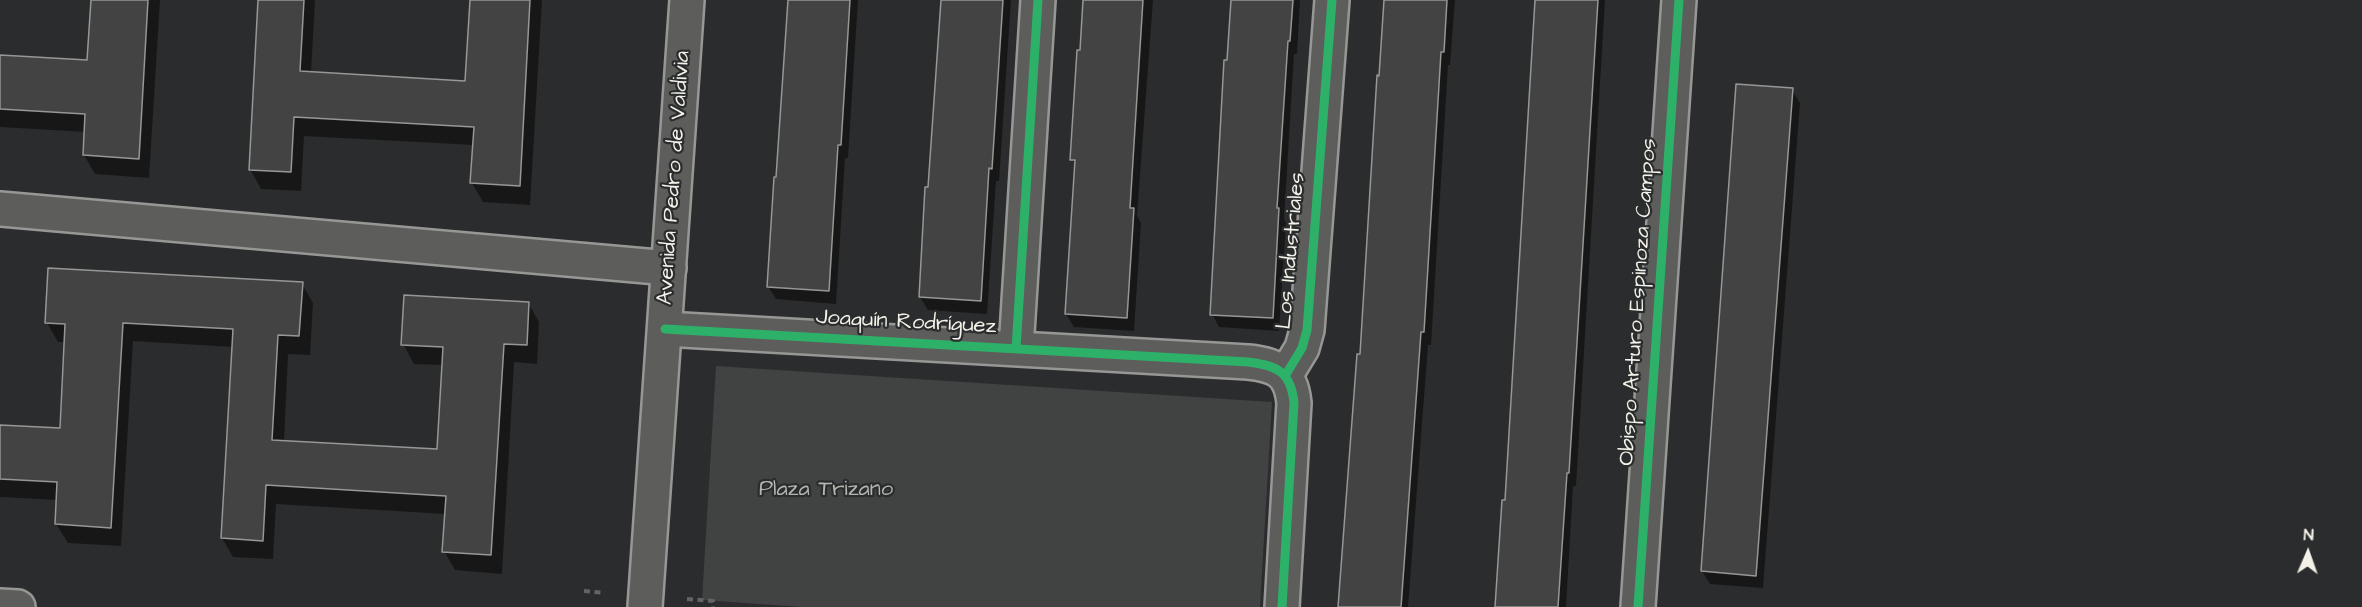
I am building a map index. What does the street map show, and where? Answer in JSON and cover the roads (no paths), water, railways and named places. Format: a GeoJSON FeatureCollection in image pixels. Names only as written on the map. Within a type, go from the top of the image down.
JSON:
{"type":"FeatureCollection","features":[{"type":"Feature","properties":{"kind":"street","name":"Avenida Pedro de Valdivia"},"geometry":{"type":"LineString","coordinates":[[645,607],[687,0]]}},
{"type":"Feature","properties":{"kind":"street"},"geometry":{"type":"LineString","coordinates":[[1016,349],[1038,0]]}},
{"type":"Feature","properties":{"kind":"street","name":"Los Industriales"},"geometry":{"type":"LineString","coordinates":[[1285,376],[1302,348],[1307,330],[1332,0]]}},
{"type":"Feature","properties":{"kind":"street","name":"Obispo Arturo Espinoza Campos"},"geometry":{"type":"LineString","coordinates":[[1638,607],[1679,0]]}},
{"type":"Feature","properties":{"kind":"street"},"geometry":{"type":"LineString","coordinates":[[0,209],[669,268]]}},
{"type":"Feature","properties":{"kind":"street","name":"Joaquín Rodríguez"},"geometry":{"type":"LineString","coordinates":[[665,329],[1248,362],[1273,366],[1285,376]]}},
{"type":"Feature","properties":{"kind":"street"},"geometry":{"type":"LineString","coordinates":[[1282,607],[1294,403],[1292,388],[1285,376]]}},
{"type":"Feature","properties":{"kind":"street"},"geometry":{"type":"LineString","coordinates":[[0,606],[18,607]]}},
{"type":"Feature","properties":{"kind":"park label","name":"Plaza Trizano"},"geometry":{"type":"Point","coordinates":[826,490]}}]}
